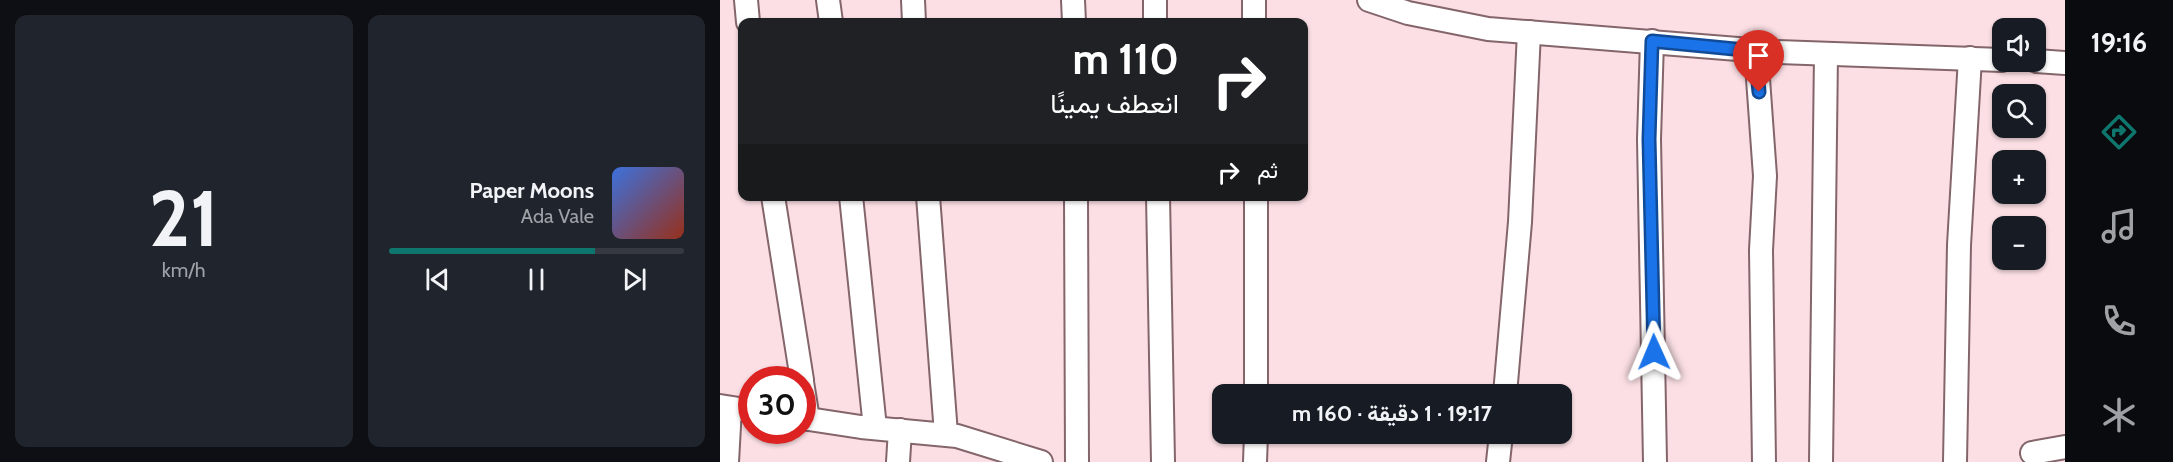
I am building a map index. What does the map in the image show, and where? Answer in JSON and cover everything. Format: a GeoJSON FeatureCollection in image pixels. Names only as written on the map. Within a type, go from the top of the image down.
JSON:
{"type":"FeatureCollection","features":[{"type":"Feature","properties":{"kind":"street"},"geometry":{"type":"LineString","coordinates":[[746,0],[748,18]]}},
{"type":"Feature","properties":{"kind":"street"},"geometry":{"type":"LineString","coordinates":[[828,0],[830,18]]}},
{"type":"Feature","properties":{"kind":"street"},"geometry":{"type":"LineString","coordinates":[[913,0],[914,18]]}},
{"type":"Feature","properties":{"kind":"street"},"geometry":{"type":"LineString","coordinates":[[1073,0],[1074,18]]}},
{"type":"Feature","properties":{"kind":"street"},"geometry":{"type":"LineString","coordinates":[[1155,0],[1155,18]]}},
{"type":"Feature","properties":{"kind":"street"},"geometry":{"type":"LineString","coordinates":[[1254,0],[1254,18]]}},
{"type":"Feature","properties":{"kind":"street"},"geometry":{"type":"LineString","coordinates":[[1369,0],[1408,13],[1488,29],[1755,51],[1992,59]]}},
{"type":"Feature","properties":{"kind":"street"},"geometry":{"type":"LineString","coordinates":[[1506,384],[1520,222],[1529,32]]}},
{"type":"Feature","properties":{"kind":"street"},"geometry":{"type":"LineString","coordinates":[[1652,41],[1649,139],[1655,462]]}},
{"type":"Feature","properties":{"kind":"street"},"geometry":{"type":"LineString","coordinates":[[1755,51],[1765,176],[1761,250],[1764,462]]}},
{"type":"Feature","properties":{"kind":"street"},"geometry":{"type":"LineString","coordinates":[[1821,462],[1826,54]]}},
{"type":"Feature","properties":{"kind":"street"},"geometry":{"type":"LineString","coordinates":[[1955,462],[1959,244],[1970,58]]}},
{"type":"Feature","properties":{"kind":"street"},"geometry":{"type":"LineString","coordinates":[[2046,62],[2065,63]]}},
{"type":"Feature","properties":{"kind":"street"},"geometry":{"type":"LineString","coordinates":[[774,201],[800,366]]}},
{"type":"Feature","properties":{"kind":"street"},"geometry":{"type":"LineString","coordinates":[[852,201],[875,428]]}},
{"type":"Feature","properties":{"kind":"street"},"geometry":{"type":"LineString","coordinates":[[928,201],[946,434]]}},
{"type":"Feature","properties":{"kind":"street"},"geometry":{"type":"LineString","coordinates":[[1076,201],[1077,462]]}},
{"type":"Feature","properties":{"kind":"street"},"geometry":{"type":"LineString","coordinates":[[1158,201],[1163,462]]}},
{"type":"Feature","properties":{"kind":"street"},"geometry":{"type":"LineString","coordinates":[[1256,201],[1256,384]]}},
{"type":"Feature","properties":{"kind":"street"},"geometry":{"type":"LineString","coordinates":[[727,462],[734,408]]}},
{"type":"Feature","properties":{"kind":"street"},"geometry":{"type":"LineString","coordinates":[[816,420],[946,434],[981,442],[1041,462]]}},
{"type":"Feature","properties":{"kind":"street"},"geometry":{"type":"LineString","coordinates":[[898,462],[900,430]]}},
{"type":"Feature","properties":{"kind":"street"},"geometry":{"type":"LineString","coordinates":[[1255,462],[1256,444]]}},
{"type":"Feature","properties":{"kind":"street"},"geometry":{"type":"LineString","coordinates":[[1498,462],[1500,444]]}},
{"type":"Feature","properties":{"kind":"street"},"geometry":{"type":"LineString","coordinates":[[2032,453],[2065,447]]}},
{"type":"Feature","properties":{"kind":"route"},"geometry":{"type":"LineString","coordinates":[[1654,352],[1649,139],[1652,41],[1755,51],[1759,92]]}}]}
